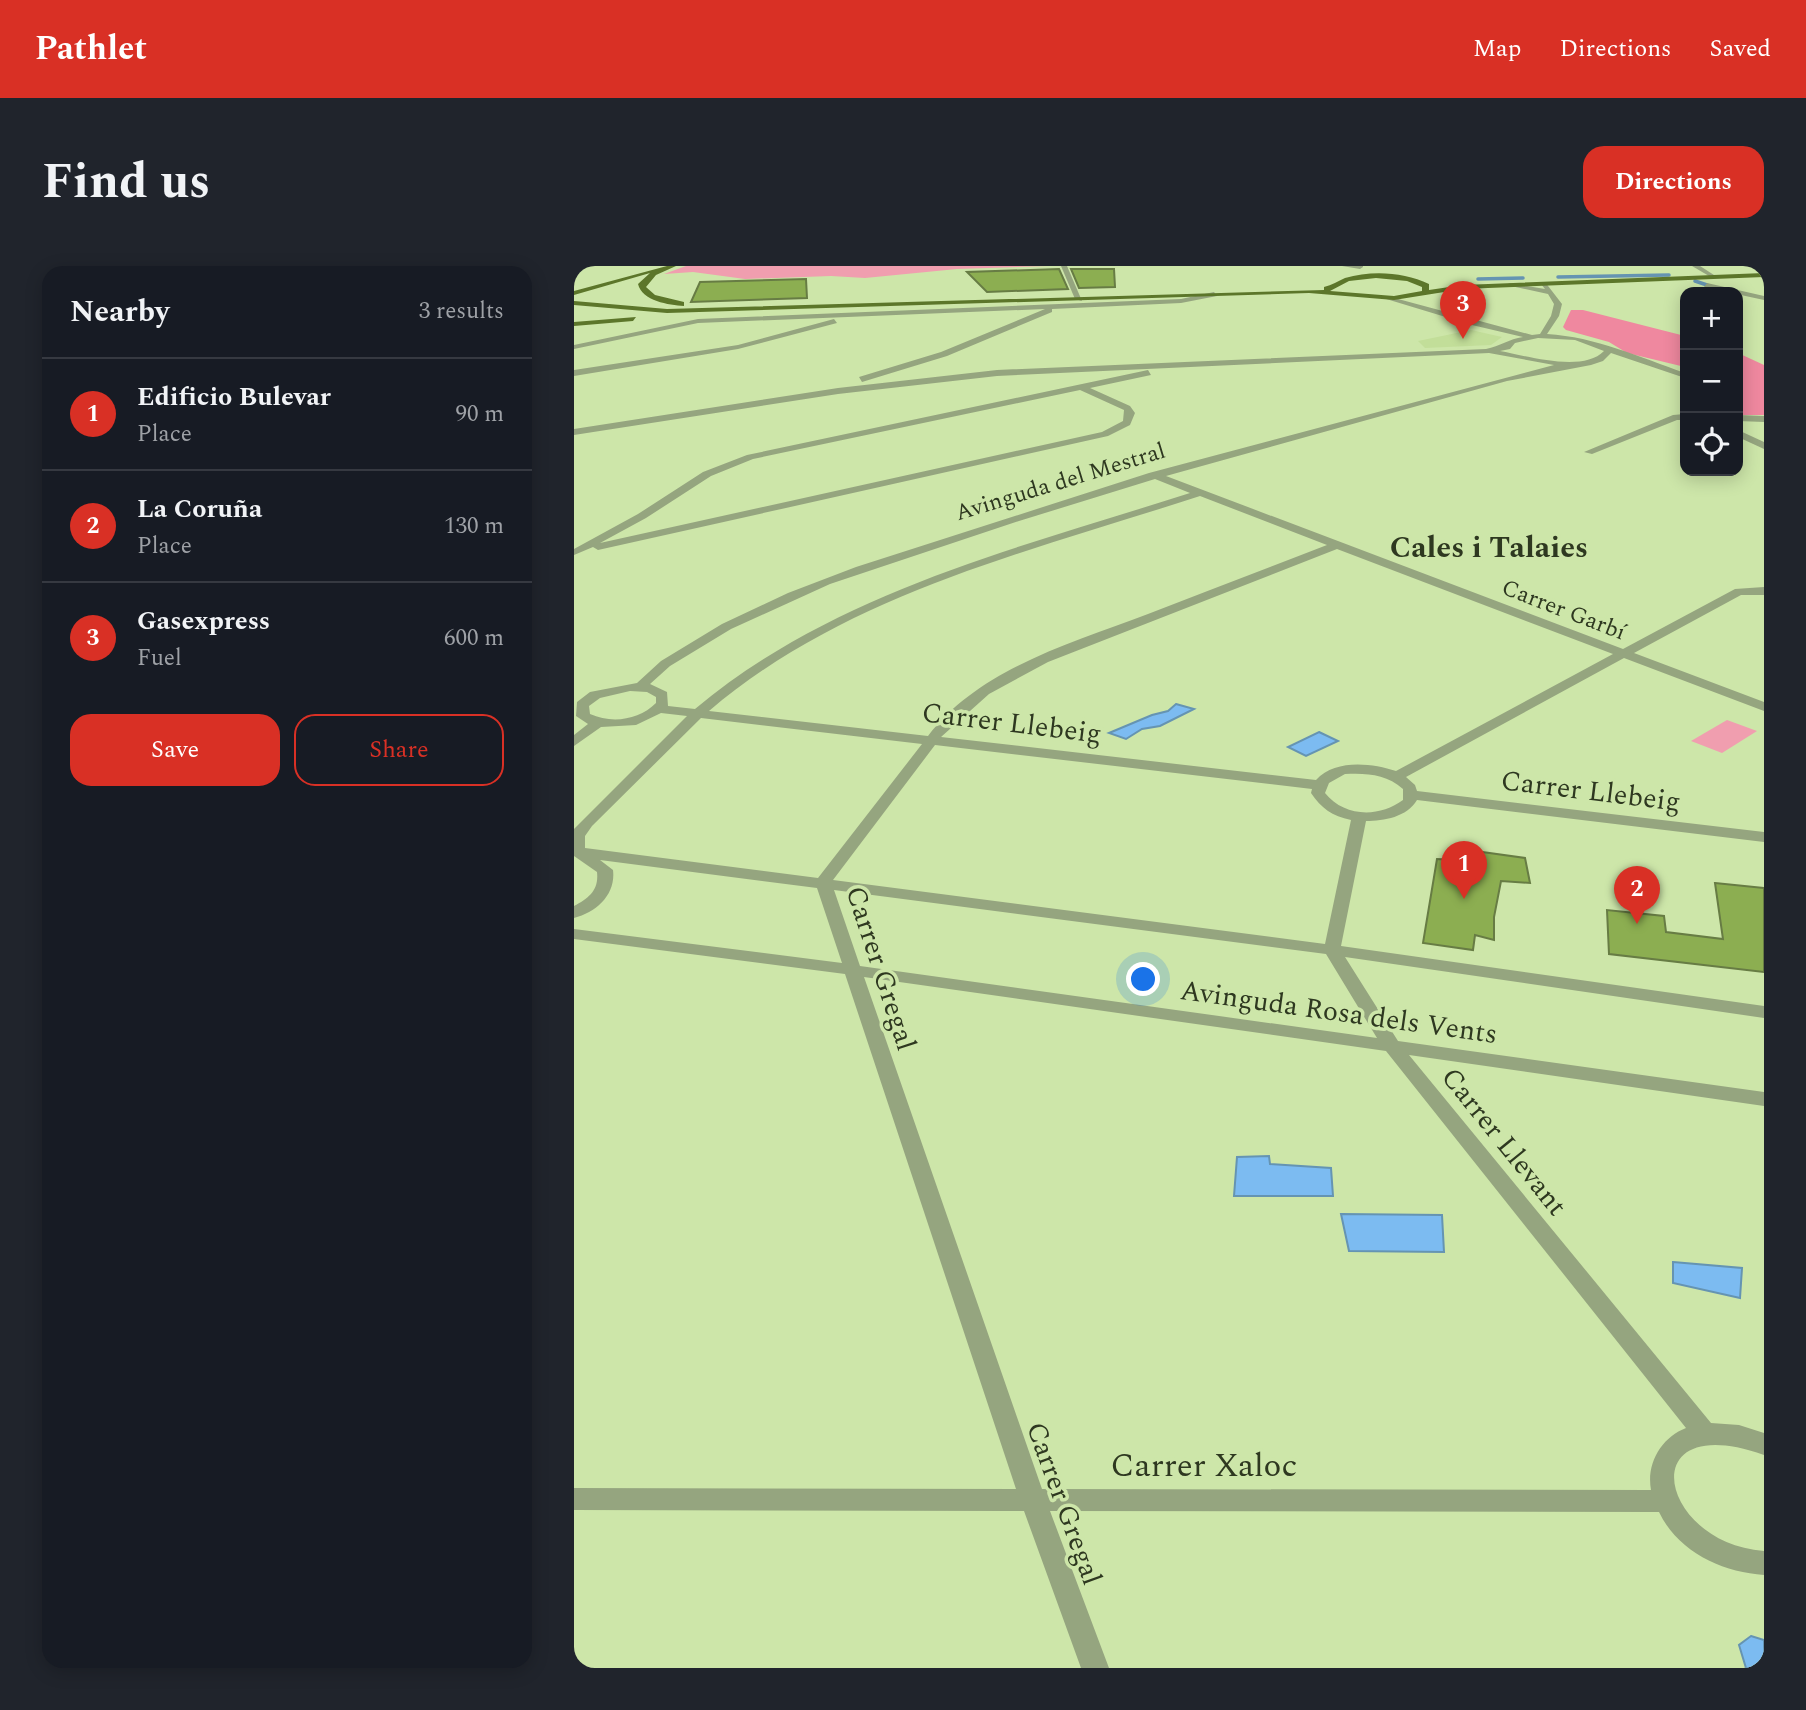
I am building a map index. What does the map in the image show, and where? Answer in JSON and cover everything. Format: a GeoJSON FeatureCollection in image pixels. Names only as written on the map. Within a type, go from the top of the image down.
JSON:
{"type":"FeatureCollection","features":[{"type":"Feature","properties":{"kind":"main road"},"geometry":{"type":"LineString","coordinates":[[574,291],[653,266]]}},
{"type":"Feature","properties":{"kind":"main road"},"geometry":{"type":"LineString","coordinates":[[574,291],[667,266]]}},
{"type":"Feature","properties":{"kind":"main road"},"geometry":{"type":"LineString","coordinates":[[673,266],[646,279],[642,288],[652,297],[662,300],[714,306],[1060,302]]}},
{"type":"Feature","properties":{"kind":"main road"},"geometry":{"type":"LineString","coordinates":[[1378,266],[1398,278]]}},
{"type":"Feature","properties":{"kind":"main road"},"geometry":{"type":"LineString","coordinates":[[1360,267],[1365,274],[1362,277]]}},
{"type":"Feature","properties":{"kind":"main road"},"geometry":{"type":"LineString","coordinates":[[1342,289],[1346,280],[1362,277],[1455,284],[1764,274]]}},
{"type":"Feature","properties":{"kind":"main road"},"geometry":{"type":"LineString","coordinates":[[1414,299],[1425,291],[1764,274]]}},
{"type":"Feature","properties":{"kind":"main road"},"geometry":{"type":"LineString","coordinates":[[1420,283],[1426,286],[1425,291]]}},
{"type":"Feature","properties":{"kind":"main road"},"geometry":{"type":"LineString","coordinates":[[574,324],[1309,290],[1342,289],[1387,298]]}},
{"type":"Feature","properties":{"kind":"main road"},"geometry":{"type":"LineString","coordinates":[[575,303],[667,311],[919,303]]}},
{"type":"Feature","properties":{"kind":"street"},"geometry":{"type":"LineString","coordinates":[[1064,266],[1079,299]]}},
{"type":"Feature","properties":{"kind":"street"},"geometry":{"type":"LineString","coordinates":[[1345,266],[1360,267]]}},
{"type":"Feature","properties":{"kind":"street"},"geometry":{"type":"LineString","coordinates":[[1695,266],[1711,275]]}},
{"type":"Feature","properties":{"kind":"street"},"geometry":{"type":"LineString","coordinates":[[1486,351],[1507,347],[1519,339],[1541,334],[1555,316],[1558,304],[1545,284]]}},
{"type":"Feature","properties":{"kind":"street"},"geometry":{"type":"LineString","coordinates":[[1510,285],[1552,293]]}},
{"type":"Feature","properties":{"kind":"street"},"geometry":{"type":"LineString","coordinates":[[1707,285],[1716,287]]}},
{"type":"Feature","properties":{"kind":"street"},"geometry":{"type":"LineString","coordinates":[[1743,293],[1764,298]]}},
{"type":"Feature","properties":{"kind":"street"},"geometry":{"type":"LineString","coordinates":[[574,347],[617,341],[687,322],[1012,308],[1060,302],[1181,301],[1214,294]]}},
{"type":"Feature","properties":{"kind":"street"},"geometry":{"type":"LineString","coordinates":[[1387,298],[1414,299],[1470,324],[1509,333],[1570,337],[1680,374]]}},
{"type":"Feature","properties":{"kind":"street"},"geometry":{"type":"LineString","coordinates":[[777,400],[905,367],[1031,318],[1060,302]]}},
{"type":"Feature","properties":{"kind":"street"},"geometry":{"type":"LineString","coordinates":[[1012,308],[1024,311],[1031,318]]}},
{"type":"Feature","properties":{"kind":"street"},"geometry":{"type":"LineString","coordinates":[[574,373],[686,357],[757,343],[804,332],[854,315]]}},
{"type":"Feature","properties":{"kind":"street"},"geometry":{"type":"LineString","coordinates":[[744,319],[770,323],[780,330],[769,339],[757,343]]}},
{"type":"Feature","properties":{"kind":"street"},"geometry":{"type":"LineString","coordinates":[[1509,333],[1519,339]]}},
{"type":"Feature","properties":{"kind":"street"},"geometry":{"type":"LineString","coordinates":[[1507,347],[1514,354]]}},
{"type":"Feature","properties":{"kind":"street"},"geometry":{"type":"LineString","coordinates":[[1594,361],[1607,355],[1605,347]]}},
{"type":"Feature","properties":{"kind":"street"},"geometry":{"type":"LineString","coordinates":[[574,432],[932,379],[1095,366],[1486,351],[1514,354],[1534,360],[1658,366]]}},
{"type":"Feature","properties":{"kind":"street","name":"Avinguda del Mestral"},"geometry":{"type":"LineString","coordinates":[[1518,376],[1534,360]]}},
{"type":"Feature","properties":{"kind":"street"},"geometry":{"type":"LineString","coordinates":[[575,552],[642,516],[708,474],[750,457],[1199,362]]}},
{"type":"Feature","properties":{"kind":"street","name":"Avinguda del Mestral"},"geometry":{"type":"LineString","coordinates":[[641,687],[654,672],[707,638],[801,590],[858,568],[1153,475],[1518,376],[1582,363]]}},
{"type":"Feature","properties":{"kind":"street"},"geometry":{"type":"LineString","coordinates":[[1095,366],[1116,375],[1112,380]]}},
{"type":"Feature","properties":{"kind":"street"},"geometry":{"type":"LineString","coordinates":[[1118,366],[1127,370],[1130,377]]}},
{"type":"Feature","properties":{"kind":"street"},"geometry":{"type":"LineString","coordinates":[[905,367],[910,374],[932,379]]}},
{"type":"Feature","properties":{"kind":"street"},"geometry":{"type":"LineString","coordinates":[[892,371],[891,377],[905,383]]}},
{"type":"Feature","properties":{"kind":"street"},"geometry":{"type":"LineString","coordinates":[[838,391],[892,371]]}},
{"type":"Feature","properties":{"kind":"street"},"geometry":{"type":"LineString","coordinates":[[575,552],[1105,434],[1126,423],[1130,413],[1127,408],[1081,387]]}},
{"type":"Feature","properties":{"kind":"street"},"geometry":{"type":"LineString","coordinates":[[1590,452],[1680,417]]}},
{"type":"Feature","properties":{"kind":"street"},"geometry":{"type":"LineString","coordinates":[[1743,418],[1764,419]]}},
{"type":"Feature","properties":{"kind":"street"},"geometry":{"type":"LineString","coordinates":[[1743,436],[1764,446]]}},
{"type":"Feature","properties":{"kind":"street","name":"Carrer Garbí"},"geometry":{"type":"LineString","coordinates":[[1153,475],[1764,708]]}},
{"type":"Feature","properties":{"kind":"street","name":"Avinguda del Mestral"},"geometry":{"type":"LineString","coordinates":[[577,852],[577,835],[587,823],[699,713],[736,682],[789,647],[855,612],[948,576],[1200,493]]}},
{"type":"Feature","properties":{"kind":"street"},"geometry":{"type":"LineString","coordinates":[[642,516],[636,524],[639,528],[664,532]]}},
{"type":"Feature","properties":{"kind":"street","name":"Carrer Gregal"},"geometry":{"type":"LineString","coordinates":[[1095,1668],[1032,1498],[823,883],[932,740],[969,702],[1021,668],[1337,545]]}},
{"type":"Feature","properties":{"kind":"street"},"geometry":{"type":"LineString","coordinates":[[1396,777],[1739,591],[1764,591]]}},
{"type":"Feature","properties":{"kind":"street"},"geometry":{"type":"LineString","coordinates":[[641,687],[662,695],[663,704],[659,709],[632,721],[598,722],[583,716],[580,700],[617,688],[641,687]]}},
{"type":"Feature","properties":{"kind":"street","name":"Carrer Llebeig"},"geometry":{"type":"LineString","coordinates":[[659,709],[1319,785]]}},
{"type":"Feature","properties":{"kind":"street"},"geometry":{"type":"LineString","coordinates":[[574,742],[598,722]]}},
{"type":"Feature","properties":{"kind":"street"},"geometry":{"type":"LineString","coordinates":[[1371,770],[1396,777],[1410,788],[1412,795],[1410,802],[1396,812],[1359,816],[1331,808],[1318,793],[1319,785],[1324,779],[1344,771],[1371,770]]}},
{"type":"Feature","properties":{"kind":"street","name":"Carrer Llebeig"},"geometry":{"type":"LineString","coordinates":[[1412,795],[1764,837]]}},
{"type":"Feature","properties":{"kind":"street"},"geometry":{"type":"LineString","coordinates":[[1332,950],[1359,816]]}},
{"type":"Feature","properties":{"kind":"street"},"geometry":{"type":"LineString","coordinates":[[574,913],[595,901],[604,892],[608,882],[605,870],[577,852]]}},
{"type":"Feature","properties":{"kind":"street","name":"Avinguda Rosa dels Vents"},"geometry":{"type":"LineString","coordinates":[[577,852],[1332,950],[1764,1012]]}},
{"type":"Feature","properties":{"kind":"street","name":"Avinguda Rosa dels Vents"},"geometry":{"type":"LineString","coordinates":[[574,934],[852,970],[1764,1099]]}},
{"type":"Feature","properties":{"kind":"street","name":"Carrer Llevant"},"geometry":{"type":"LineString","coordinates":[[1332,950],[1392,1047],[1705,1433]]}},
{"type":"Feature","properties":{"kind":"street"},"geometry":{"type":"LineString","coordinates":[[1764,1444],[1728,1432],[1705,1433],[1686,1438],[1672,1449],[1663,1464],[1661,1481],[1665,1501],[1676,1520],[1694,1538],[1715,1552],[1739,1561],[1764,1563]]}},
{"type":"Feature","properties":{"kind":"street","name":"Carrer Xaloc"},"geometry":{"type":"LineString","coordinates":[[574,1499],[1665,1501]]}},
{"type":"Feature","properties":{"kind":"shaded area"},"geometry":{"type":"Polygon","coordinates":[[[686,266],[1048,266],[957,269],[865,278],[831,276],[745,279],[693,272],[664,274],[686,266]]]}},
{"type":"Feature","properties":{"kind":"shaded area"},"geometry":{"type":"Polygon","coordinates":[[[1571,310],[1583,310],[1680,335],[1680,366],[1627,353],[1609,342],[1563,327],[1571,310]]]}},
{"type":"Feature","properties":{"kind":"shaded area"},"geometry":{"type":"Polygon","coordinates":[[[1471,330],[1502,337],[1491,345],[1425,348],[1418,341],[1471,330]]]}},
{"type":"Feature","properties":{"kind":"shaded area"},"geometry":{"type":"Polygon","coordinates":[[[1743,355],[1764,365],[1764,415],[1743,415],[1743,355]]]}},
{"type":"Feature","properties":{"kind":"shaded area"},"geometry":{"type":"Polygon","coordinates":[[[1727,720],[1757,731],[1722,753],[1691,741],[1727,720]]]}},
{"type":"Feature","properties":{"kind":"water"},"geometry":{"type":"Polygon","coordinates":[[[1176,704],[1194,709],[1160,726],[1142,729],[1126,739],[1109,733],[1168,711],[1176,704]]]}},
{"type":"Feature","properties":{"kind":"water"},"geometry":{"type":"Polygon","coordinates":[[[1319,732],[1338,741],[1306,756],[1288,747],[1319,732]]]}},
{"type":"Feature","properties":{"kind":"water"},"geometry":{"type":"Polygon","coordinates":[[[1269,1156],[1270,1164],[1331,1168],[1333,1196],[1234,1196],[1237,1157],[1269,1156]]]}},
{"type":"Feature","properties":{"kind":"water"},"geometry":{"type":"Polygon","coordinates":[[[1341,1214],[1442,1215],[1444,1252],[1349,1251],[1341,1214]]]}},
{"type":"Feature","properties":{"kind":"water"},"geometry":{"type":"Polygon","coordinates":[[[1673,1262],[1742,1268],[1740,1298],[1673,1283],[1673,1262]]]}},
{"type":"Feature","properties":{"kind":"water"},"geometry":{"type":"Polygon","coordinates":[[[1751,1636],[1764,1640],[1764,1668],[1746,1668],[1739,1645],[1751,1636]]]}},
{"type":"Feature","properties":{"kind":"building"},"geometry":{"type":"Polygon","coordinates":[[[1059,269],[1068,289],[987,292],[967,272],[1059,269]]]}},
{"type":"Feature","properties":{"kind":"building"},"geometry":{"type":"Polygon","coordinates":[[[1071,269],[1114,269],[1115,287],[1079,288],[1071,269]]]}},
{"type":"Feature","properties":{"kind":"building"},"geometry":{"type":"Polygon","coordinates":[[[806,279],[807,298],[691,302],[700,282],[806,279]]]}},
{"type":"Feature","properties":{"kind":"building"},"geometry":{"type":"Polygon","coordinates":[[[1468,850],[1525,858],[1530,883],[1501,881],[1494,917],[1494,940],[1475,935],[1473,950],[1423,943],[1437,859],[1462,860],[1468,850]]]}},
{"type":"Feature","properties":{"kind":"building"},"geometry":{"type":"Polygon","coordinates":[[[1715,883],[1764,888],[1764,972],[1609,954],[1607,910],[1664,916],[1666,932],[1723,939],[1715,883]]]}},
{"type":"Feature","properties":{"kind":"waterway"},"geometry":{"type":"LineString","coordinates":[[1558,277],[1669,275]]}},
{"type":"Feature","properties":{"kind":"waterway"},"geometry":{"type":"LineString","coordinates":[[1478,279],[1523,278]]}},
{"type":"Feature","properties":{"kind":"waterway"},"geometry":{"type":"LineString","coordinates":[[1695,281],[1707,285]]}},
{"type":"Feature","properties":{"kind":"place","name":"Gasexpress"},"geometry":{"type":"Point","coordinates":[1463,339]}},
{"type":"Feature","properties":{"kind":"place","name":"Edificio Bulevar"},"geometry":{"type":"Point","coordinates":[1464,899]}},
{"type":"Feature","properties":{"kind":"place","name":"La Coruña"},"geometry":{"type":"Point","coordinates":[1637,924]}},
{"type":"Feature","properties":{"kind":"district","name":"Cales i Talaies"},"geometry":{"type":"Point","coordinates":[1489,547]}}]}
